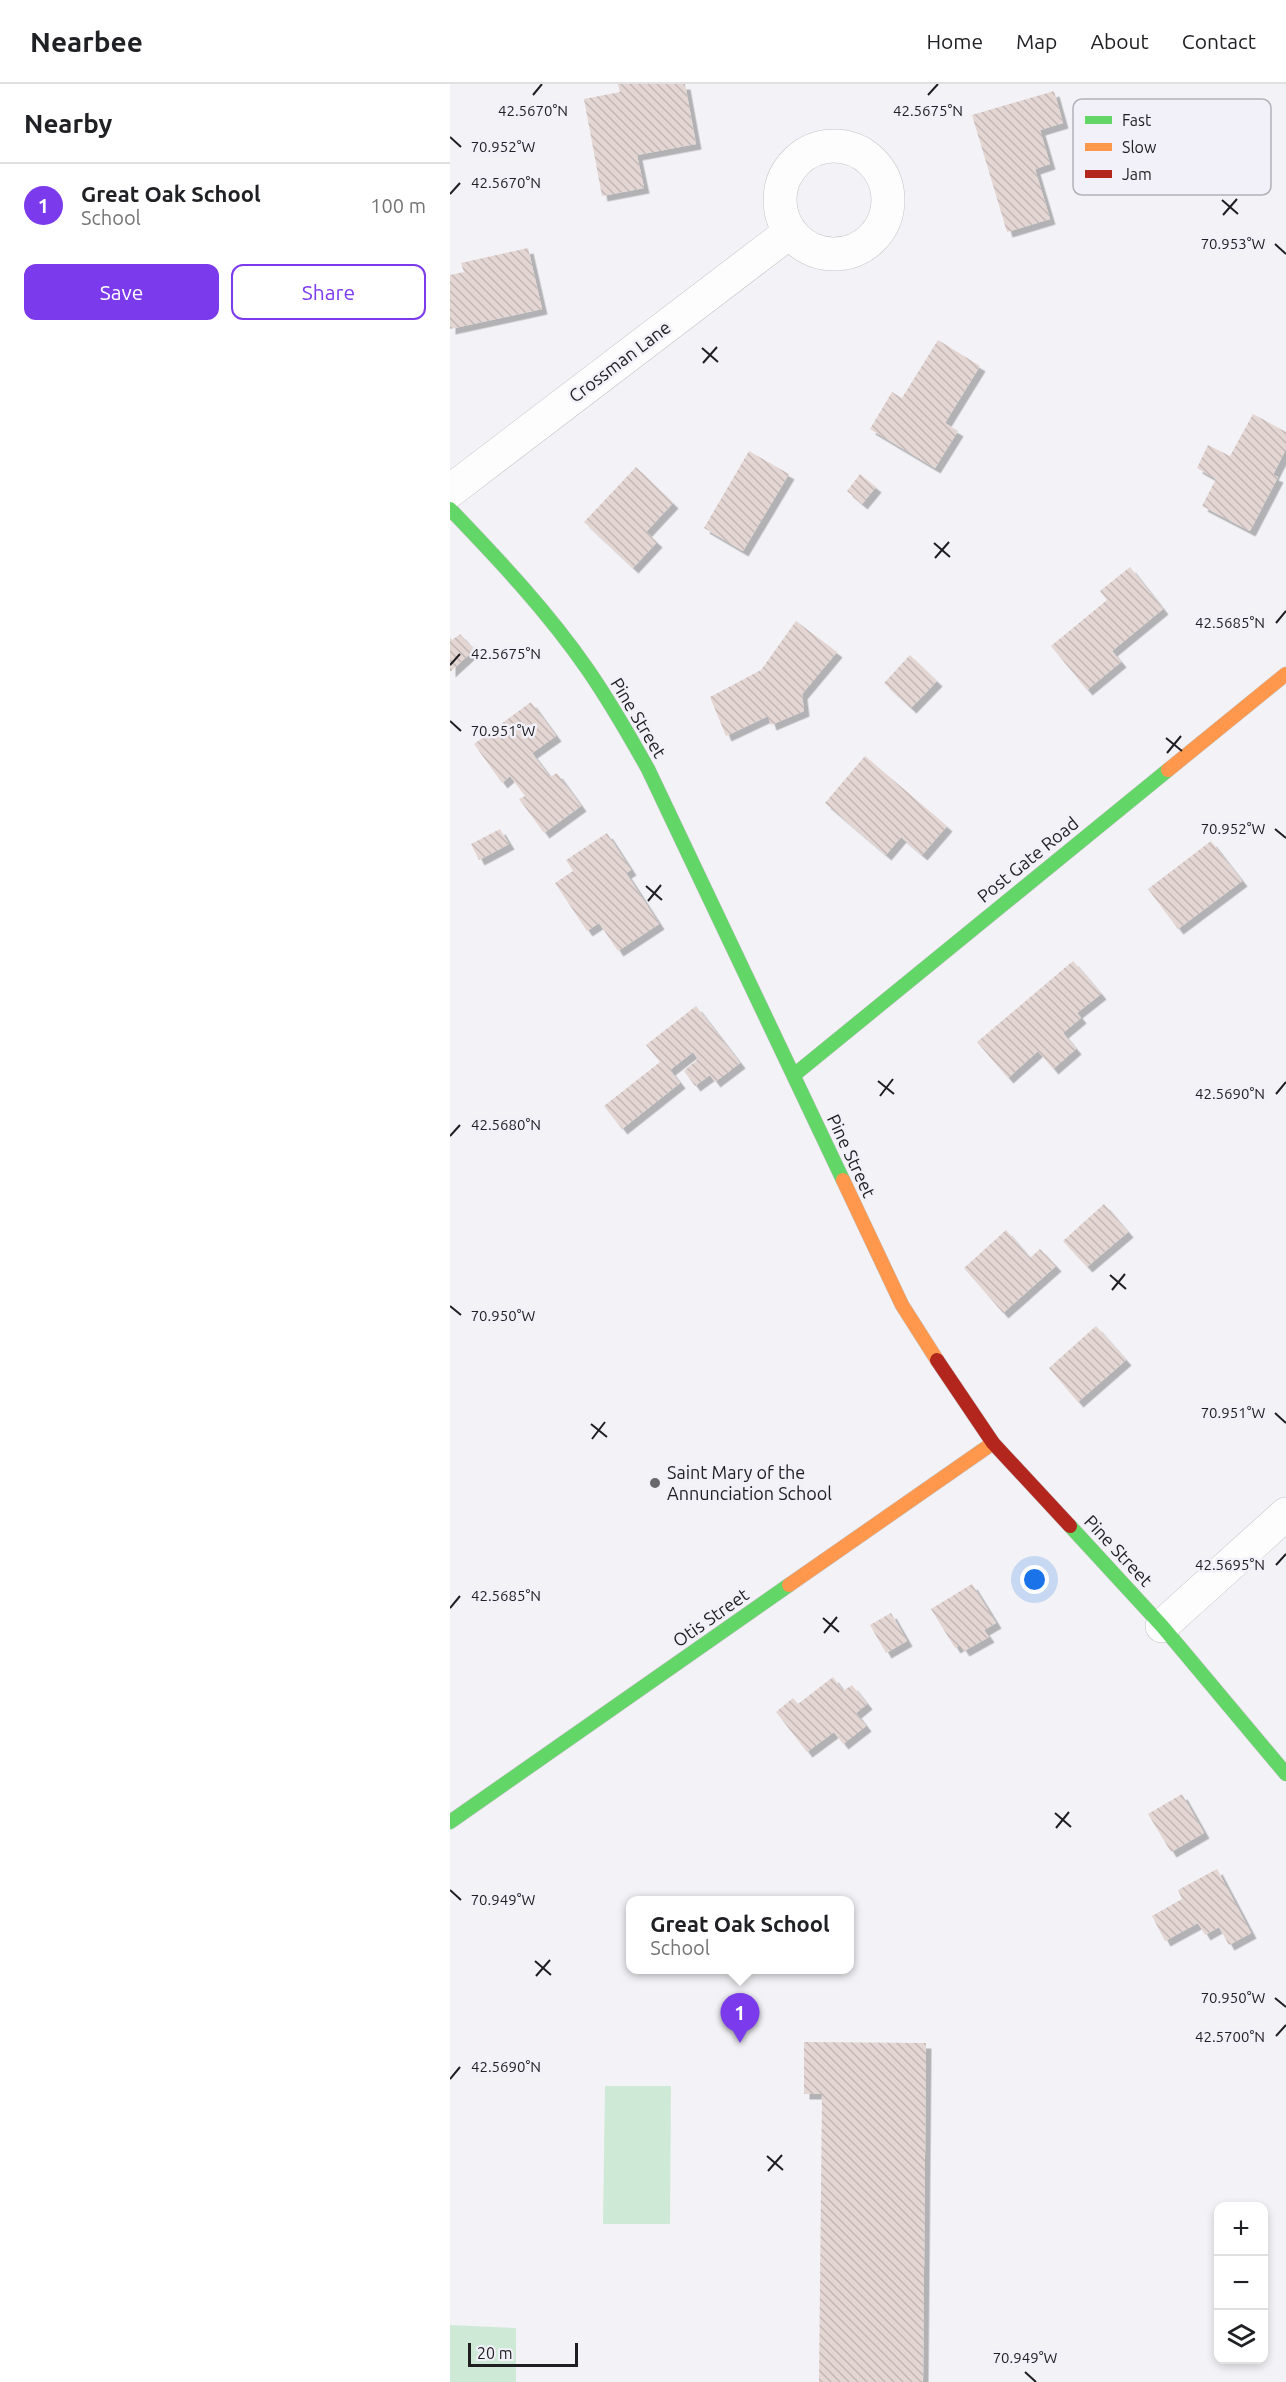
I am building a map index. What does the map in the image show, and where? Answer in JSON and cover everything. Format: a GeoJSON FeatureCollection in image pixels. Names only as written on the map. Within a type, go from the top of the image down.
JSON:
{"type":"FeatureCollection","features":[{"type":"Feature","properties":{"kind":"street","name":"Crossman Lane"},"geometry":{"type":"LineString","coordinates":[[450,491],[790,232]]}},
{"type":"Feature","properties":{"kind":"street","name":"Pine Street"},"geometry":{"type":"LineString","coordinates":[[450,509],[508,570],[577,655],[648,769],[902,1305],[963,1401],[993,1443],[1162,1626],[1286,1774]]}},
{"type":"Feature","properties":{"kind":"street","name":"Post Gate Road"},"geometry":{"type":"LineString","coordinates":[[794,1075],[1286,674]]}},
{"type":"Feature","properties":{"kind":"street","name":"Otis Street"},"geometry":{"type":"LineString","coordinates":[[450,1822],[993,1443]]}},
{"type":"Feature","properties":{"kind":"street"},"geometry":{"type":"LineString","coordinates":[[1162,1626],[1286,1514]]}},
{"type":"Feature","properties":{"kind":"green space"},"geometry":{"type":"Polygon","coordinates":[[[605,2086],[671,2086],[670,2224],[603,2224],[605,2086]]]}},
{"type":"Feature","properties":{"kind":"green space"},"geometry":{"type":"Polygon","coordinates":[[[450,2325],[516,2328],[516,2382],[450,2382],[450,2325]]]}},
{"type":"Feature","properties":{"kind":"building"},"geometry":{"type":"Polygon","coordinates":[[[618,84],[685,84],[696,144],[637,155],[644,188],[602,196],[584,99],[620,92],[618,84]]]}},
{"type":"Feature","properties":{"kind":"building"},"geometry":{"type":"Polygon","coordinates":[[[1054,91],[1063,123],[1040,130],[1050,164],[1035,169],[1050,219],[1007,232],[972,115],[1054,91]]]}},
{"type":"Feature","properties":{"kind":"building"},"geometry":{"type":"Polygon","coordinates":[[[528,248],[542,309],[450,329],[450,275],[464,272],[461,263],[528,248]]]}},
{"type":"Feature","properties":{"kind":"building"},"geometry":{"type":"Polygon","coordinates":[[[938,340],[980,366],[945,423],[958,431],[935,468],[870,429],[892,392],[902,398],[938,340]]]}},
{"type":"Feature","properties":{"kind":"building"},"geometry":{"type":"Polygon","coordinates":[[[1253,414],[1286,432],[1286,449],[1273,475],[1278,477],[1250,531],[1202,506],[1216,479],[1197,468],[1208,445],[1230,456],[1253,414]]]}},
{"type":"Feature","properties":{"kind":"building"},"geometry":{"type":"Polygon","coordinates":[[[749,451],[789,474],[743,551],[704,528],[749,451]]]}},
{"type":"Feature","properties":{"kind":"building"},"geometry":{"type":"Polygon","coordinates":[[[636,467],[673,503],[646,532],[657,542],[633,568],[584,522],[636,467]]]}},
{"type":"Feature","properties":{"kind":"building"},"geometry":{"type":"Polygon","coordinates":[[[860,474],[876,487],[862,504],[847,491],[860,474]]]}},
{"type":"Feature","properties":{"kind":"building"},"geometry":{"type":"Polygon","coordinates":[[[1130,567],[1163,609],[1112,651],[1121,662],[1087,690],[1051,646],[1107,600],[1100,591],[1130,567]]]}},
{"type":"Feature","properties":{"kind":"building"},"geometry":{"type":"Polygon","coordinates":[[[796,621],[837,652],[802,694],[804,711],[771,725],[768,716],[726,736],[710,697],[761,670],[796,621]]]}},
{"type":"Feature","properties":{"kind":"building"},"geometry":{"type":"Polygon","coordinates":[[[460,634],[474,650],[450,672],[450,637],[452,640],[460,634]]]}},
{"type":"Feature","properties":{"kind":"building"},"geometry":{"type":"Polygon","coordinates":[[[910,655],[937,681],[911,708],[884,683],[910,655]]]}},
{"type":"Feature","properties":{"kind":"building"},"geometry":{"type":"Polygon","coordinates":[[[531,702],[556,736],[532,753],[550,777],[557,773],[581,806],[544,833],[519,799],[525,796],[510,776],[502,783],[474,744],[531,702]]]}},
{"type":"Feature","properties":{"kind":"building"},"geometry":{"type":"Polygon","coordinates":[[[865,756],[947,826],[922,855],[901,837],[886,855],[825,803],[865,756]]]}},
{"type":"Feature","properties":{"kind":"building"},"geometry":{"type":"Polygon","coordinates":[[[500,829],[509,844],[479,860],[471,844],[500,829]]]}},
{"type":"Feature","properties":{"kind":"building"},"geometry":{"type":"Polygon","coordinates":[[[607,833],[631,870],[626,873],[659,924],[618,951],[599,923],[587,931],[555,883],[573,871],[566,860],[607,833]]]}},
{"type":"Feature","properties":{"kind":"building"},"geometry":{"type":"Polygon","coordinates":[[[1211,841],[1242,881],[1178,929],[1148,889],[1211,841]]]}},
{"type":"Feature","properties":{"kind":"building"},"geometry":{"type":"Polygon","coordinates":[[[1073,961],[1101,994],[1077,1013],[1081,1018],[1063,1033],[1076,1049],[1053,1069],[1038,1051],[1008,1078],[977,1042],[1073,961]]]}},
{"type":"Feature","properties":{"kind":"building"},"geometry":{"type":"Polygon","coordinates":[[[696,1006],[740,1063],[715,1082],[710,1075],[695,1086],[684,1071],[698,1059],[693,1052],[670,1070],[680,1083],[622,1129],[604,1106],[660,1062],[646,1045],[696,1006]]]}},
{"type":"Feature","properties":{"kind":"building"},"geometry":{"type":"Polygon","coordinates":[[[1104,1204],[1128,1232],[1087,1267],[1063,1241],[1104,1204]]]}},
{"type":"Feature","properties":{"kind":"building"},"geometry":{"type":"Polygon","coordinates":[[[1006,1230],[1030,1258],[1040,1249],[1056,1266],[1003,1313],[964,1268],[1006,1230]]]}},
{"type":"Feature","properties":{"kind":"building"},"geometry":{"type":"Polygon","coordinates":[[[1096,1326],[1126,1360],[1078,1402],[1049,1368],[1096,1326]]]}},
{"type":"Feature","properties":{"kind":"building"},"geometry":{"type":"Polygon","coordinates":[[[972,1584],[996,1623],[984,1630],[989,1637],[964,1651],[960,1645],[955,1648],[931,1609],[972,1584]]]}},
{"type":"Feature","properties":{"kind":"building"},"geometry":{"type":"Polygon","coordinates":[[[891,1613],[907,1641],[886,1653],[870,1625],[891,1613]]]}},
{"type":"Feature","properties":{"kind":"building"},"geometry":{"type":"Polygon","coordinates":[[[833,1677],[843,1691],[852,1685],[867,1704],[856,1713],[866,1726],[843,1744],[834,1732],[807,1752],[776,1712],[793,1698],[798,1704],[833,1677]]]}},
{"type":"Feature","properties":{"kind":"building"},"geometry":{"type":"Polygon","coordinates":[[[1182,1794],[1204,1833],[1171,1852],[1148,1814],[1182,1794]]]}},
{"type":"Feature","properties":{"kind":"building"},"geometry":{"type":"Polygon","coordinates":[[[1217,1869],[1251,1933],[1229,1945],[1219,1927],[1205,1935],[1198,1923],[1165,1941],[1152,1916],[1182,1899],[1178,1890],[1217,1869]]]}},
{"type":"Feature","properties":{"kind":"building"},"geometry":{"type":"Polygon","coordinates":[[[804,2042],[926,2043],[923,2382],[819,2382],[822,2094],[804,2094],[804,2042]]]}},
{"type":"Feature","properties":{"kind":"traffic: fast"},"geometry":{"type":"LineString","coordinates":[[450,509],[540,607],[588,670],[626,731],[648,769],[843,1180]]}},
{"type":"Feature","properties":{"kind":"traffic: fast"},"geometry":{"type":"LineString","coordinates":[[794,1075],[1168,770]]}},
{"type":"Feature","properties":{"kind":"traffic: fast"},"geometry":{"type":"LineString","coordinates":[[1070,1526],[1162,1626],[1286,1774]]}},
{"type":"Feature","properties":{"kind":"traffic: fast"},"geometry":{"type":"LineString","coordinates":[[450,1822],[789,1585]]}},
{"type":"Feature","properties":{"kind":"traffic: slow"},"geometry":{"type":"LineString","coordinates":[[1168,770],[1286,674]]}},
{"type":"Feature","properties":{"kind":"traffic: slow"},"geometry":{"type":"LineString","coordinates":[[843,1180],[902,1305],[937,1360]]}},
{"type":"Feature","properties":{"kind":"traffic: slow"},"geometry":{"type":"LineString","coordinates":[[789,1585],[993,1443]]}},
{"type":"Feature","properties":{"kind":"traffic: jam"},"geometry":{"type":"LineString","coordinates":[[937,1360],[993,1443],[1070,1526]]}},
{"type":"Feature","properties":{"kind":"place","name":"Saint Mary of the Annunciation School"},"geometry":{"type":"Point","coordinates":[655,1483]}},
{"type":"Feature","properties":{"kind":"place","name":"Great Oak School"},"geometry":{"type":"Point","coordinates":[740,2043]}}]}
